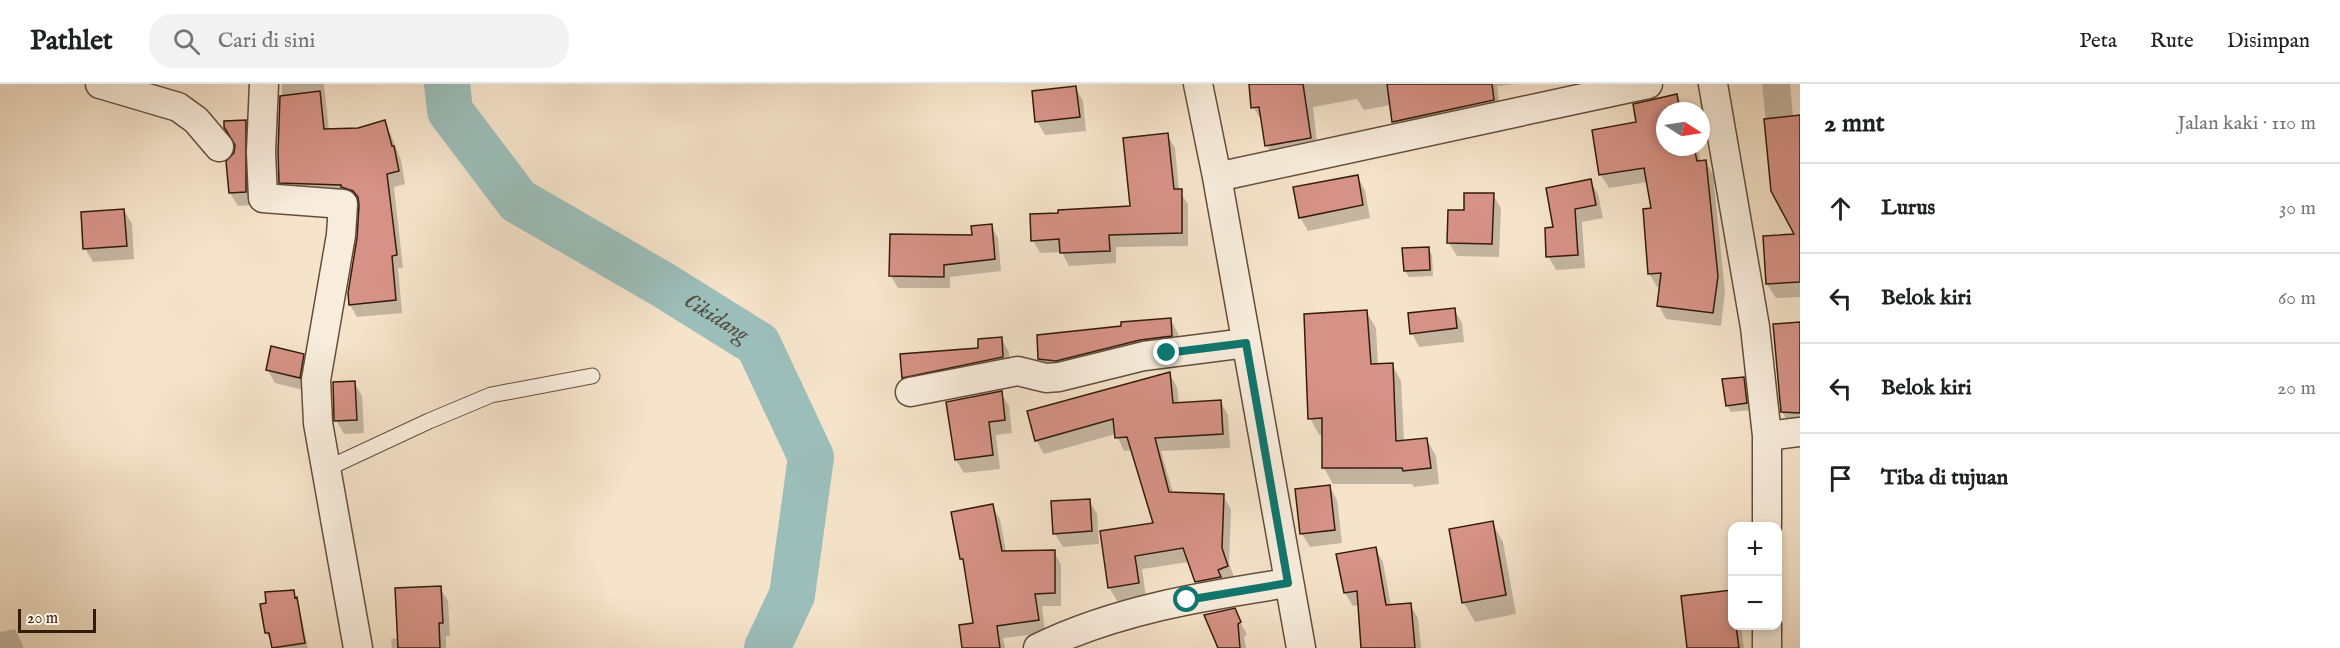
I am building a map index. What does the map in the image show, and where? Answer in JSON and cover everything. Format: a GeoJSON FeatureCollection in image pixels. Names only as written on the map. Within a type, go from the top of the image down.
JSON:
{"type":"FeatureCollection","features":[{"type":"Feature","properties":{"kind":"street"},"geometry":{"type":"LineString","coordinates":[[100,84],[178,107],[196,120],[219,147]]}},
{"type":"Feature","properties":{"kind":"street"},"geometry":{"type":"LineString","coordinates":[[264,84],[261,152],[263,198],[344,204],[341,235],[316,380],[317,414],[358,648]]}},
{"type":"Feature","properties":{"kind":"street"},"geometry":{"type":"LineString","coordinates":[[1198,84],[1217,177],[1301,648]]}},
{"type":"Feature","properties":{"kind":"street"},"geometry":{"type":"LineString","coordinates":[[1217,177],[1648,84]]}},
{"type":"Feature","properties":{"kind":"street"},"geometry":{"type":"LineString","coordinates":[[1713,84],[1755,327],[1767,436],[1767,522]]}},
{"type":"Feature","properties":{"kind":"street"},"geometry":{"type":"LineString","coordinates":[[910,392],[1018,370],[1046,378],[1059,377],[1144,356],[1246,343]]}},
{"type":"Feature","properties":{"kind":"street"},"geometry":{"type":"LineString","coordinates":[[1767,436],[1800,432]]}},
{"type":"Feature","properties":{"kind":"street"},"geometry":{"type":"LineString","coordinates":[[1038,648],[1071,632],[1128,613],[1187,600],[1288,583]]}},
{"type":"Feature","properties":{"kind":"street"},"geometry":{"type":"LineString","coordinates":[[1767,630],[1767,648]]}},
{"type":"Feature","properties":{"kind":"lane"},"geometry":{"type":"LineString","coordinates":[[326,470],[429,421],[491,395],[592,376]]}},
{"type":"Feature","properties":{"kind":"building"},"geometry":{"type":"Polygon","coordinates":[[[1249,84],[1303,84],[1311,138],[1265,146],[1259,107],[1251,108],[1249,84]]]}},
{"type":"Feature","properties":{"kind":"building"},"geometry":{"type":"Polygon","coordinates":[[[1387,84],[1492,84],[1494,100],[1392,122],[1387,84]]]}},
{"type":"Feature","properties":{"kind":"building"},"geometry":{"type":"Polygon","coordinates":[[[1076,86],[1080,117],[1035,122],[1032,91],[1076,86]]]}},
{"type":"Feature","properties":{"kind":"building"},"geometry":{"type":"Polygon","coordinates":[[[320,91],[324,129],[358,128],[385,120],[399,171],[387,174],[397,255],[392,256],[396,300],[349,305],[348,293],[357,238],[359,205],[358,197],[353,191],[341,185],[279,183],[280,96],[320,91]]]}},
{"type":"Feature","properties":{"kind":"building"},"geometry":{"type":"Polygon","coordinates":[[[1677,94],[1678,102],[1656,102],[1656,156],[1696,156],[1697,161],[1706,160],[1718,276],[1713,313],[1657,306],[1661,273],[1648,274],[1643,209],[1651,208],[1644,168],[1599,175],[1592,130],[1636,122],[1633,104],[1677,94]]]}},
{"type":"Feature","properties":{"kind":"building"},"geometry":{"type":"Polygon","coordinates":[[[1800,115],[1800,282],[1766,284],[1763,236],[1794,234],[1771,191],[1764,119],[1800,115]]]}},
{"type":"Feature","properties":{"kind":"building"},"geometry":{"type":"Polygon","coordinates":[[[246,120],[246,192],[229,193],[226,161],[234,153],[235,145],[224,127],[224,121],[246,120]]]}},
{"type":"Feature","properties":{"kind":"building"},"geometry":{"type":"Polygon","coordinates":[[[1168,133],[1174,189],[1182,189],[1182,233],[1109,235],[1110,251],[1060,253],[1059,239],[1031,241],[1030,214],[1130,206],[1123,138],[1168,133]]]}},
{"type":"Feature","properties":{"kind":"building"},"geometry":{"type":"Polygon","coordinates":[[[1358,175],[1363,205],[1299,218],[1293,187],[1358,175]]]}},
{"type":"Feature","properties":{"kind":"building"},"geometry":{"type":"Polygon","coordinates":[[[1591,179],[1596,205],[1575,209],[1578,255],[1546,257],[1545,228],[1553,227],[1546,188],[1591,179]]]}},
{"type":"Feature","properties":{"kind":"building"},"geometry":{"type":"Polygon","coordinates":[[[1464,193],[1494,193],[1492,244],[1447,243],[1448,210],[1464,210],[1464,193]]]}},
{"type":"Feature","properties":{"kind":"building"},"geometry":{"type":"Polygon","coordinates":[[[124,209],[127,246],[83,249],[81,212],[124,209]]]}},
{"type":"Feature","properties":{"kind":"building"},"geometry":{"type":"Polygon","coordinates":[[[992,224],[995,259],[944,265],[944,277],[889,276],[890,234],[972,235],[971,226],[992,224]]]}},
{"type":"Feature","properties":{"kind":"building"},"geometry":{"type":"Polygon","coordinates":[[[1429,247],[1430,270],[1404,271],[1402,248],[1429,247]]]}},
{"type":"Feature","properties":{"kind":"building"},"geometry":{"type":"Polygon","coordinates":[[[1455,308],[1457,328],[1410,334],[1408,313],[1455,308]]]}},
{"type":"Feature","properties":{"kind":"building"},"geometry":{"type":"Polygon","coordinates":[[[1367,310],[1371,364],[1393,363],[1396,441],[1427,438],[1431,468],[1403,471],[1402,468],[1322,468],[1322,418],[1308,419],[1304,314],[1367,310]]]}},
{"type":"Feature","properties":{"kind":"building"},"geometry":{"type":"Polygon","coordinates":[[[1171,318],[1172,336],[1140,340],[1056,361],[1038,359],[1037,335],[1121,326],[1121,322],[1171,318]]]}},
{"type":"Feature","properties":{"kind":"building"},"geometry":{"type":"Polygon","coordinates":[[[1800,322],[1800,413],[1781,412],[1773,324],[1800,322]]]}},
{"type":"Feature","properties":{"kind":"building"},"geometry":{"type":"Polygon","coordinates":[[[1002,337],[1003,357],[902,378],[900,354],[978,348],[978,339],[1002,337]]]}},
{"type":"Feature","properties":{"kind":"building"},"geometry":{"type":"Polygon","coordinates":[[[271,346],[304,354],[300,378],[266,370],[271,346]]]}},
{"type":"Feature","properties":{"kind":"building"},"geometry":{"type":"Polygon","coordinates":[[[1170,372],[1173,403],[1221,400],[1223,434],[1155,438],[1169,492],[1224,494],[1222,548],[1228,566],[1218,570],[1221,577],[1195,582],[1183,548],[1135,556],[1139,583],[1108,588],[1100,531],[1153,523],[1127,437],[1115,438],[1113,419],[1035,441],[1027,411],[1170,372]]]}},
{"type":"Feature","properties":{"kind":"building"},"geometry":{"type":"Polygon","coordinates":[[[1744,377],[1747,403],[1726,406],[1722,379],[1744,377]]]}},
{"type":"Feature","properties":{"kind":"building"},"geometry":{"type":"Polygon","coordinates":[[[355,381],[357,420],[334,421],[333,382],[355,381]]]}},
{"type":"Feature","properties":{"kind":"building"},"geometry":{"type":"Polygon","coordinates":[[[1002,391],[1005,420],[989,422],[993,455],[955,460],[946,402],[1002,391]]]}},
{"type":"Feature","properties":{"kind":"building"},"geometry":{"type":"Polygon","coordinates":[[[1330,485],[1335,530],[1300,534],[1295,489],[1330,485]]]}},
{"type":"Feature","properties":{"kind":"building"},"geometry":{"type":"Polygon","coordinates":[[[1090,499],[1092,531],[1053,534],[1051,501],[1090,499]]]}},
{"type":"Feature","properties":{"kind":"building"},"geometry":{"type":"Polygon","coordinates":[[[993,504],[1002,551],[1055,550],[1055,593],[1035,594],[1039,620],[997,626],[1000,648],[962,648],[959,625],[973,623],[963,559],[960,559],[951,512],[993,504]]]}},
{"type":"Feature","properties":{"kind":"building"},"geometry":{"type":"Polygon","coordinates":[[[1493,521],[1506,595],[1462,603],[1449,529],[1493,521]]]}},
{"type":"Feature","properties":{"kind":"building"},"geometry":{"type":"Polygon","coordinates":[[[1376,547],[1386,605],[1411,603],[1415,648],[1361,648],[1357,591],[1344,593],[1336,554],[1376,547]]]}},
{"type":"Feature","properties":{"kind":"building"},"geometry":{"type":"Polygon","coordinates":[[[441,586],[443,623],[439,623],[440,648],[398,648],[395,588],[441,586]]]}},
{"type":"Feature","properties":{"kind":"building"},"geometry":{"type":"Polygon","coordinates":[[[294,590],[305,643],[272,648],[269,633],[265,633],[260,604],[266,603],[265,592],[294,590]]]}},
{"type":"Feature","properties":{"kind":"building"},"geometry":{"type":"Polygon","coordinates":[[[1728,590],[1728,630],[1737,630],[1739,648],[1687,648],[1681,596],[1728,590]]]}},
{"type":"Feature","properties":{"kind":"building"},"geometry":{"type":"Polygon","coordinates":[[[1235,608],[1241,622],[1238,624],[1240,648],[1218,648],[1204,615],[1235,608]]]}},
{"type":"Feature","properties":{"kind":"waterway","name":"Cikidang"},"geometry":{"type":"LineString","coordinates":[[447,84],[450,111],[518,201],[660,283],[758,344],[811,457],[792,595],[767,648]]}},
{"type":"Feature","properties":{"kind":"route"},"geometry":{"type":"LineString","coordinates":[[1167,353],[1246,343],[1288,583],[1187,600]]}}]}
